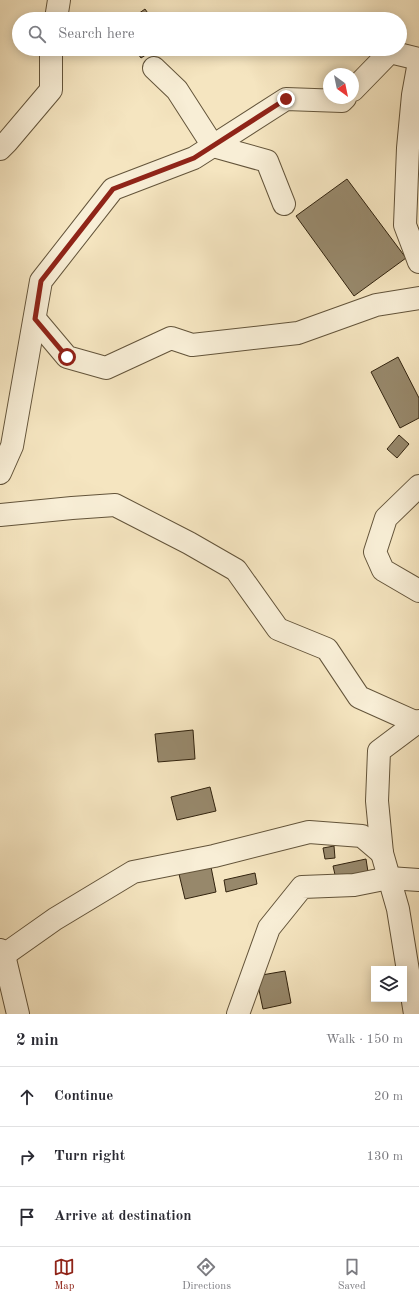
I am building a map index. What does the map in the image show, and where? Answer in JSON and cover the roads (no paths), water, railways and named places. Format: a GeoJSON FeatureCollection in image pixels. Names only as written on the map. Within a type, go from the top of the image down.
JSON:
{"type":"FeatureCollection","features":[{"type":"Feature","properties":{"kind":"street"},"geometry":{"type":"LineString","coordinates":[[57,12],[59,0]]}},
{"type":"Feature","properties":{"kind":"street"},"geometry":{"type":"LineString","coordinates":[[0,149],[52,90],[51,56]]}},
{"type":"Feature","properties":{"kind":"street"},"geometry":{"type":"LineString","coordinates":[[359,84],[386,56]]}},
{"type":"Feature","properties":{"kind":"street"},"geometry":{"type":"LineString","coordinates":[[404,56],[419,60],[413,95],[408,148],[405,224],[419,262]]}},
{"type":"Feature","properties":{"kind":"street"},"geometry":{"type":"LineString","coordinates":[[154,68],[177,90],[213,146],[267,161],[284,204]]}},
{"type":"Feature","properties":{"kind":"street"},"geometry":{"type":"LineString","coordinates":[[0,473],[12,446],[41,281],[113,189],[194,158],[286,99],[323,100]]}},
{"type":"Feature","properties":{"kind":"street"},"geometry":{"type":"LineString","coordinates":[[35,319],[67,357],[106,368],[171,338],[192,344],[298,333],[376,305],[419,298]]}},
{"type":"Feature","properties":{"kind":"street"},"geometry":{"type":"LineString","coordinates":[[419,486],[386,518],[376,552],[383,570],[419,591]]}},
{"type":"Feature","properties":{"kind":"street"},"geometry":{"type":"LineString","coordinates":[[0,515],[115,505],[236,570],[278,629],[327,648],[359,697],[418,722]]}},
{"type":"Feature","properties":{"kind":"street"},"geometry":{"type":"LineString","coordinates":[[415,1014],[398,909],[382,853],[377,801],[379,751],[418,722]]}},
{"type":"Feature","properties":{"kind":"street"},"geometry":{"type":"LineString","coordinates":[[18,1014],[2,952],[132,872],[214,856],[309,832],[362,836],[382,853]]}},
{"type":"Feature","properties":{"kind":"street"},"geometry":{"type":"LineString","coordinates":[[238,1014],[269,928],[302,888],[354,886],[389,878],[419,880]]}}]}
